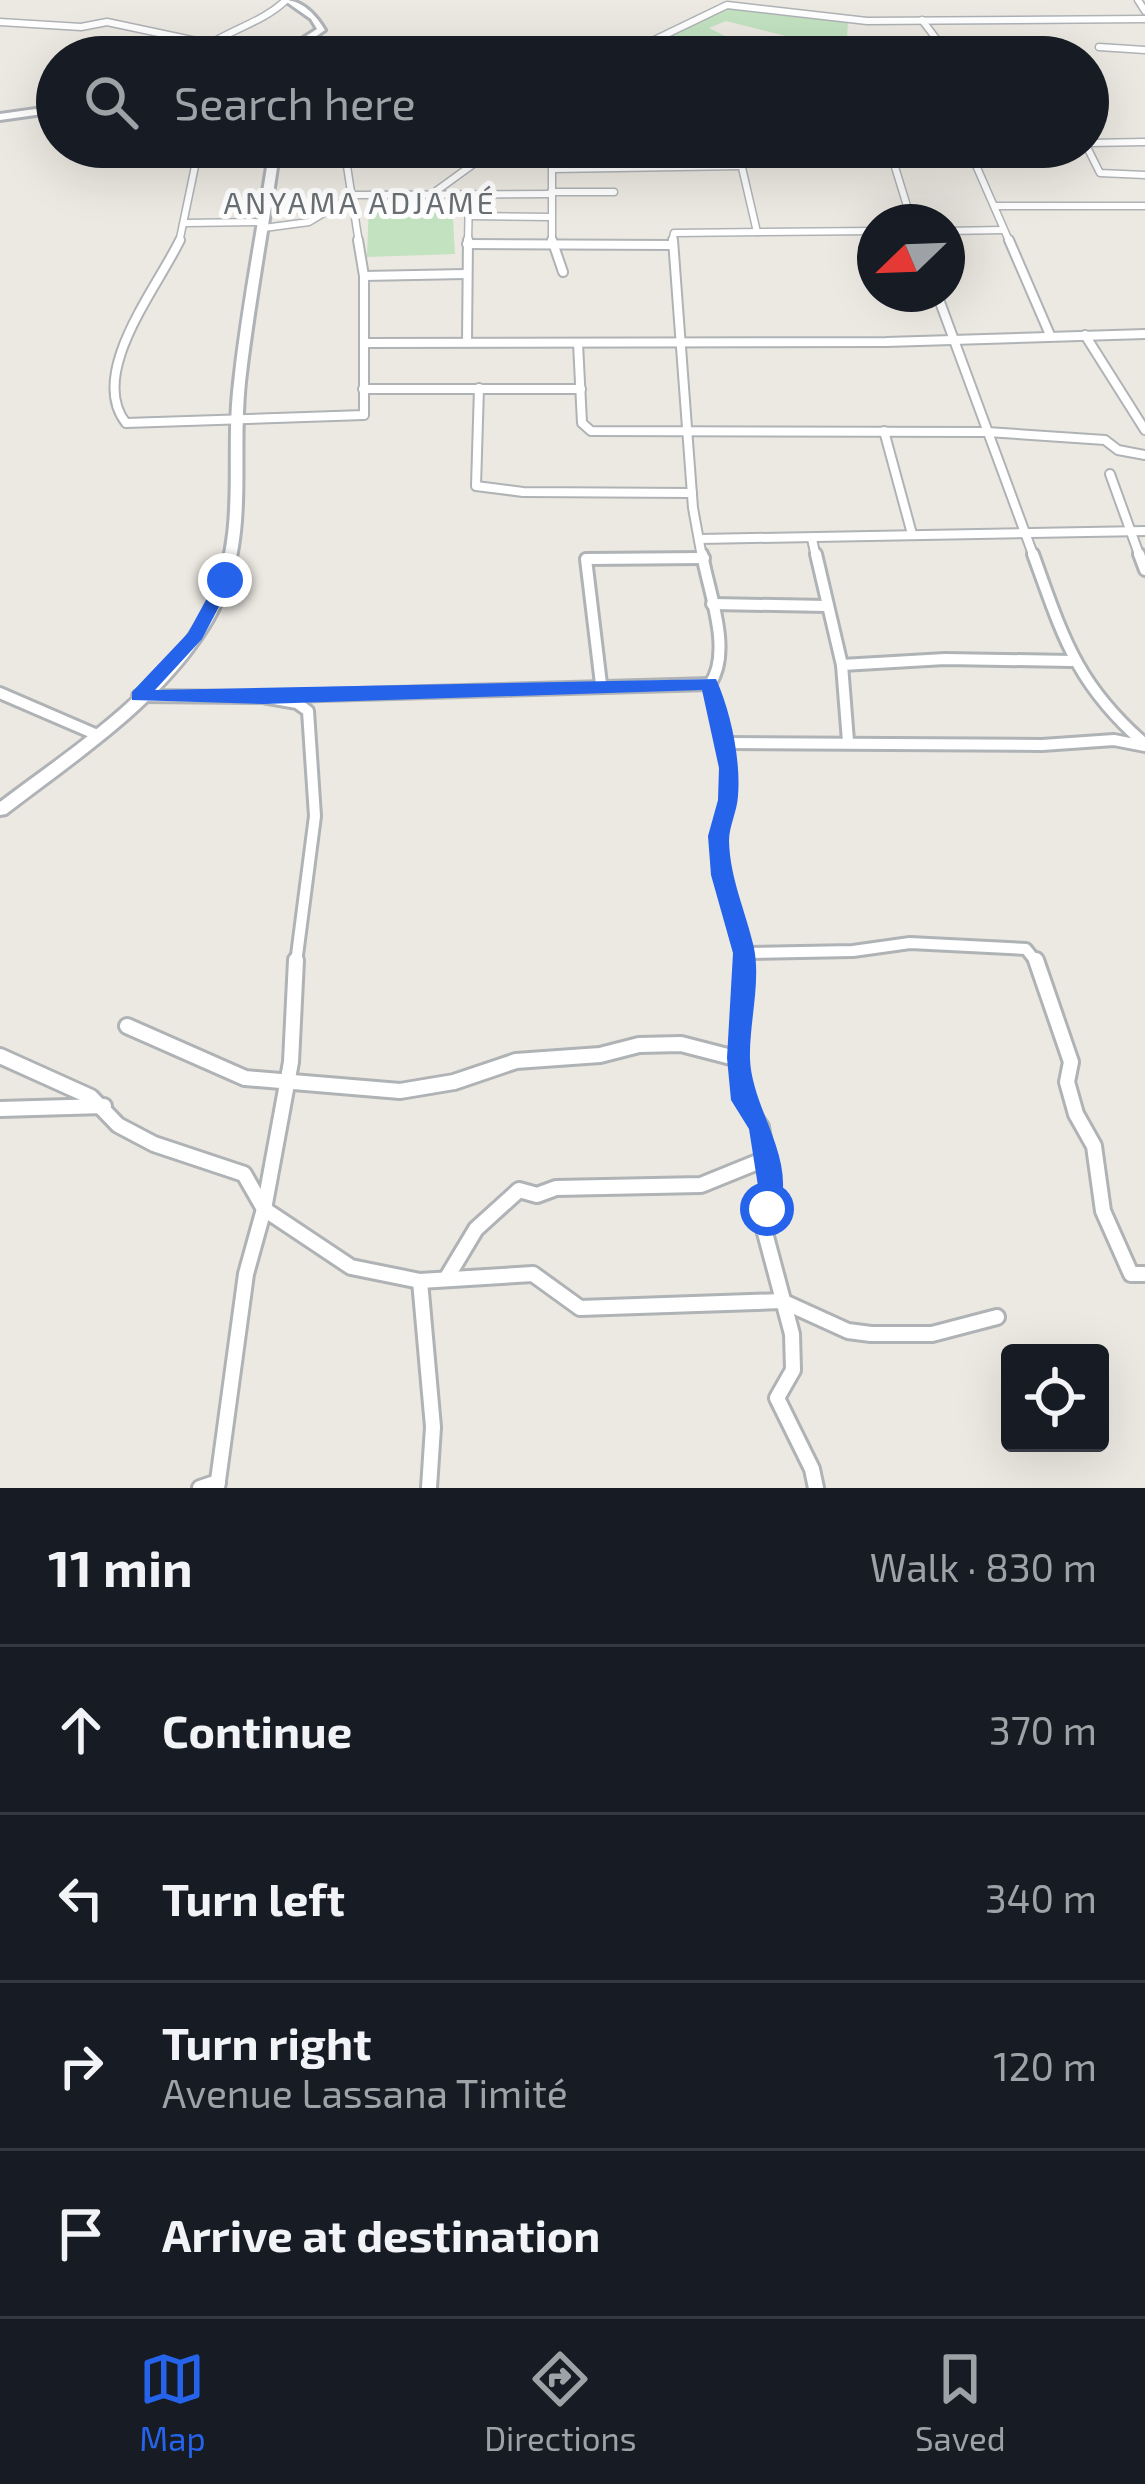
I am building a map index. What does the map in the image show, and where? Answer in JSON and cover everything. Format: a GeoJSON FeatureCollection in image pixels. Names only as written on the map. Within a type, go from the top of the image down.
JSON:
{"type":"FeatureCollection","features":[{"type":"Feature","properties":{"kind":"street"},"geometry":{"type":"LineString","coordinates":[[222,36],[267,16],[287,0],[321,26],[315,36]]}},
{"type":"Feature","properties":{"kind":"street"},"geometry":{"type":"LineString","coordinates":[[663,36],[727,5],[840,20],[922,20],[1145,15],[1138,0]]}},
{"type":"Feature","properties":{"kind":"street"},"geometry":{"type":"LineString","coordinates":[[922,20],[934,36]]}},
{"type":"Feature","properties":{"kind":"street"},"geometry":{"type":"LineString","coordinates":[[0,22],[81,27],[107,22],[173,36]]}},
{"type":"Feature","properties":{"kind":"street"},"geometry":{"type":"LineString","coordinates":[[1109,48],[1145,50]]}},
{"type":"Feature","properties":{"kind":"street"},"geometry":{"type":"LineString","coordinates":[[0,117],[36,112]]}},
{"type":"Feature","properties":{"kind":"street"},"geometry":{"type":"LineString","coordinates":[[1109,144],[1145,142]]}},
{"type":"Feature","properties":{"kind":"street"},"geometry":{"type":"LineString","coordinates":[[195,168],[185,223],[110,376],[110,404],[126,423],[364,415],[364,277],[348,168]]}},
{"type":"Feature","properties":{"kind":"street"},"geometry":{"type":"LineString","coordinates":[[0,809],[138,696],[195,635],[225,580],[240,514],[236,420],[272,168]]}},
{"type":"Feature","properties":{"kind":"street"},"geometry":{"type":"LineString","coordinates":[[431,194],[468,168]]}},
{"type":"Feature","properties":{"kind":"street"},"geometry":{"type":"LineString","coordinates":[[563,272],[552,242],[553,169],[580,168]]}},
{"type":"Feature","properties":{"kind":"street"},"geometry":{"type":"LineString","coordinates":[[741,168],[757,232]]}},
{"type":"Feature","properties":{"kind":"street"},"geometry":{"type":"LineString","coordinates":[[895,168],[906,204]]}},
{"type":"Feature","properties":{"kind":"street"},"geometry":{"type":"LineString","coordinates":[[978,168],[1051,335]]}},
{"type":"Feature","properties":{"kind":"street"},"geometry":{"type":"LineString","coordinates":[[1095,168],[1100,173],[1145,175]]}},
{"type":"Feature","properties":{"kind":"street"},"geometry":{"type":"LineString","coordinates":[[185,223],[309,223],[354,195],[614,192]]}},
{"type":"Feature","properties":{"kind":"street"},"geometry":{"type":"LineString","coordinates":[[467,342],[470,194]]}},
{"type":"Feature","properties":{"kind":"street"},"geometry":{"type":"LineString","coordinates":[[996,206],[1145,206]]}},
{"type":"Feature","properties":{"kind":"street"},"geometry":{"type":"LineString","coordinates":[[470,216],[550,217]]}},
{"type":"Feature","properties":{"kind":"street"},"geometry":{"type":"LineString","coordinates":[[965,231],[1003,230]]}},
{"type":"Feature","properties":{"kind":"street"},"geometry":{"type":"LineString","coordinates":[[816,1488],[812,1469],[777,1398],[793,1370],[792,1334],[764,1229],[771,1186],[761,1126],[742,1100],[744,953],[721,875],[718,836],[730,785],[710,684],[720,664],[692,493],[672,245],[674,232],[857,231]]}},
{"type":"Feature","properties":{"kind":"street"},"geometry":{"type":"LineString","coordinates":[[466,244],[672,245]]}},
{"type":"Feature","properties":{"kind":"street"},"geometry":{"type":"LineString","coordinates":[[364,277],[466,274]]}},
{"type":"Feature","properties":{"kind":"street"},"geometry":{"type":"LineString","coordinates":[[943,312],[1072,661],[1097,700],[1145,745]]}},
{"type":"Feature","properties":{"kind":"street"},"geometry":{"type":"LineString","coordinates":[[1085,334],[1145,430]]}},
{"type":"Feature","properties":{"kind":"street"},"geometry":{"type":"LineString","coordinates":[[367,343],[953,341],[1145,334]]}},
{"type":"Feature","properties":{"kind":"street"},"geometry":{"type":"LineString","coordinates":[[578,343],[582,423],[591,431],[987,432],[1106,440],[1118,450],[1145,455]]}},
{"type":"Feature","properties":{"kind":"street"},"geometry":{"type":"LineString","coordinates":[[479,388],[476,486],[524,492],[692,493]]}},
{"type":"Feature","properties":{"kind":"street"},"geometry":{"type":"LineString","coordinates":[[363,389],[580,389]]}},
{"type":"Feature","properties":{"kind":"street"},"geometry":{"type":"LineString","coordinates":[[884,431],[912,534]]}},
{"type":"Feature","properties":{"kind":"street"},"geometry":{"type":"LineString","coordinates":[[1110,474],[1145,570]]}},
{"type":"Feature","properties":{"kind":"street"},"geometry":{"type":"LineString","coordinates":[[700,539],[1145,531]]}},
{"type":"Feature","properties":{"kind":"street"},"geometry":{"type":"LineString","coordinates":[[812,539],[842,665],[848,741]]}},
{"type":"Feature","properties":{"kind":"street"},"geometry":{"type":"LineString","coordinates":[[601,685],[586,560],[704,557]]}},
{"type":"Feature","properties":{"kind":"street"},"geometry":{"type":"LineString","coordinates":[[712,604],[827,606]]}},
{"type":"Feature","properties":{"kind":"street"},"geometry":{"type":"LineString","coordinates":[[842,665],[945,659],[1072,661]]}},
{"type":"Feature","properties":{"kind":"street"},"geometry":{"type":"LineString","coordinates":[[138,696],[263,698],[710,684]]}},
{"type":"Feature","properties":{"kind":"street"},"geometry":{"type":"LineString","coordinates":[[0,693],[95,734]]}},
{"type":"Feature","properties":{"kind":"street"},"geometry":{"type":"LineString","coordinates":[[200,1488],[217,1485],[246,1274],[289,1080],[298,923],[315,816],[308,711],[297,703],[263,698]]}},
{"type":"Feature","properties":{"kind":"street"},"geometry":{"type":"LineString","coordinates":[[724,743],[1042,745],[1114,740],[1145,745]]}},
{"type":"Feature","properties":{"kind":"street"},"geometry":{"type":"LineString","coordinates":[[744,953],[853,951],[910,943],[1026,949],[1036,960],[1070,1061],[1066,1082],[1076,1114],[1094,1146],[1103,1211],[1131,1274],[1145,1274]]}},
{"type":"Feature","properties":{"kind":"street"},"geometry":{"type":"LineString","coordinates":[[128,1026],[245,1078],[400,1090],[454,1082],[516,1061],[600,1055],[639,1045],[682,1044],[739,1058]]}},
{"type":"Feature","properties":{"kind":"street"},"geometry":{"type":"LineString","coordinates":[[0,1056],[104,1106],[118,1125],[140,1137],[178,1155],[244,1174],[264,1209],[308,1234],[351,1268],[420,1281],[532,1274],[580,1308],[782,1301],[848,1331],[871,1334],[932,1334],[997,1317]]}},
{"type":"Feature","properties":{"kind":"street"},"geometry":{"type":"LineString","coordinates":[[0,1109],[104,1106]]}},
{"type":"Feature","properties":{"kind":"street"},"geometry":{"type":"LineString","coordinates":[[446,1279],[458,1250],[475,1227],[519,1190],[537,1195],[556,1188],[701,1185],[765,1159]]}},
{"type":"Feature","properties":{"kind":"street"},"geometry":{"type":"LineString","coordinates":[[420,1281],[432,1406],[429,1488]]}},
{"type":"Feature","properties":{"kind":"green space"},"geometry":{"type":"Polygon","coordinates":[[[726,7],[848,21],[847,36],[785,36],[726,21],[709,28],[725,36],[670,36],[726,7]]]}},
{"type":"Feature","properties":{"kind":"green space"},"geometry":{"type":"Polygon","coordinates":[[[452,201],[455,254],[367,257],[369,203],[452,201]]]}},
{"type":"Feature","properties":{"kind":"district","name":"ANYAMA ADJAMÉ"},"geometry":{"type":"Point","coordinates":[360,202]}},
{"type":"Feature","properties":{"kind":"route"},"geometry":{"type":"LineString","coordinates":[[225,580],[195,635],[138,696],[263,698],[710,684],[730,785],[718,836],[721,875],[744,953],[742,1100],[761,1126],[771,1186],[767,1209]]}}]}
